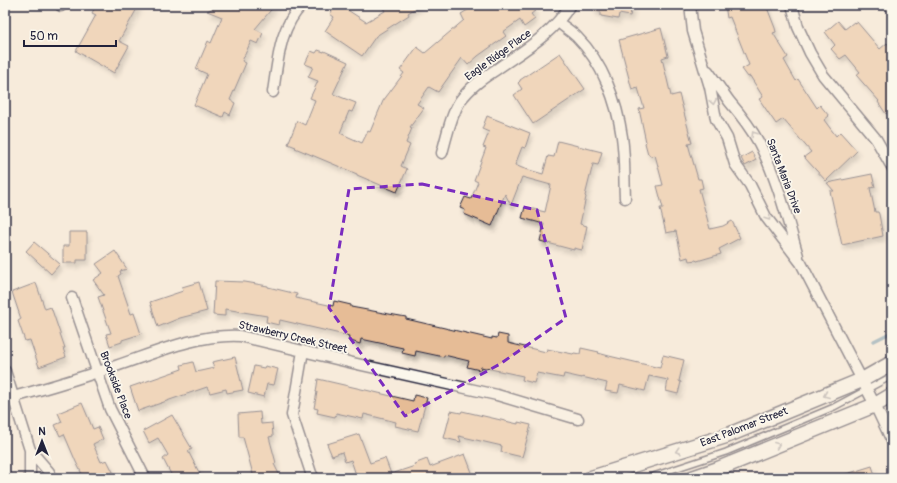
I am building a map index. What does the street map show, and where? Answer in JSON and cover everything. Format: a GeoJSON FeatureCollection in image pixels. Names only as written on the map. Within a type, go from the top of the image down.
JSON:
{"type":"FeatureCollection","features":[{"type":"Feature","properties":{"kind":"main road","name":"East Palomar Street"},"geometry":{"type":"LineString","coordinates":[[591,478],[726,436],[864,385],[892,363]]}},
{"type":"Feature","properties":{"kind":"main road"},"geometry":{"type":"LineString","coordinates":[[692,478],[718,469],[875,405],[892,395]]}},
{"type":"Feature","properties":{"kind":"street"},"geometry":{"type":"LineString","coordinates":[[273,92],[281,41],[288,24],[302,5]]}},
{"type":"Feature","properties":{"kind":"street","name":"Eagle Ridge Place"},"geometry":{"type":"LineString","coordinates":[[442,153],[452,117],[468,92],[480,81],[540,39],[558,22],[570,5]]}},
{"type":"Feature","properties":{"kind":"street","name":"Santa Maria Drive"},"geometry":{"type":"LineString","coordinates":[[690,5],[693,31],[704,64],[716,119],[727,138],[735,164],[750,185],[766,217],[801,263],[875,405],[892,441]]}},
{"type":"Feature","properties":{"kind":"street"},"geometry":{"type":"LineString","coordinates":[[792,5],[798,27],[810,53],[823,75],[876,139],[892,167]]}},
{"type":"Feature","properties":{"kind":"street"},"geometry":{"type":"LineString","coordinates":[[558,22],[577,37],[602,74],[609,90],[618,117],[622,139],[625,198]]}},
{"type":"Feature","properties":{"kind":"street","name":"Santa Maria Drive"},"geometry":{"type":"LineString","coordinates":[[704,64],[742,116],[759,143],[784,208],[801,263]]}},
{"type":"Feature","properties":{"kind":"street","name":"Brookside Place"},"geometry":{"type":"LineString","coordinates":[[72,298],[110,409],[146,478]]}},
{"type":"Feature","properties":{"kind":"street","name":"Strawberry Creek Street"},"geometry":{"type":"LineString","coordinates":[[9,398],[97,372],[179,344],[218,336],[240,336],[497,395],[578,419]]}},
{"type":"Feature","properties":{"kind":"street"},"geometry":{"type":"LineString","coordinates":[[303,351],[292,415],[314,478]]}},
{"type":"Feature","properties":{"kind":"street"},"geometry":{"type":"LineString","coordinates":[[5,371],[9,398],[30,450],[49,472],[51,478]]}},
{"type":"Feature","properties":{"kind":"street"},"geometry":{"type":"LineString","coordinates":[[30,450],[30,478]]}},
{"type":"Feature","properties":{"kind":"lane"},"geometry":{"type":"LineString","coordinates":[[647,478],[733,449],[834,407],[864,385],[892,376]]}},
{"type":"Feature","properties":{"kind":"highlighted area"},"geometry":{"type":"Polygon","coordinates":[[[422,184],[537,210],[566,318],[500,364],[405,416],[329,308],[349,189],[422,184]]]}},
{"type":"Feature","properties":{"kind":"building"},"geometry":{"type":"Polygon","coordinates":[[[96,5],[139,5],[119,41],[129,46],[114,73],[76,51],[96,15],[92,13],[96,5]]]}},
{"type":"Feature","properties":{"kind":"building"},"geometry":{"type":"Polygon","coordinates":[[[220,5],[275,5],[255,29],[263,33],[258,44],[251,41],[242,61],[246,63],[230,100],[235,103],[230,115],[225,112],[223,117],[194,105],[207,74],[196,69],[208,41],[211,43],[222,17],[207,11],[220,5]]]}},
{"type":"Feature","properties":{"kind":"building"},"geometry":{"type":"Polygon","coordinates":[[[336,5],[340,5],[366,22],[385,11],[381,5],[421,5],[408,13],[409,15],[376,36],[362,56],[325,31],[334,17],[330,14],[336,5]]]}},
{"type":"Feature","properties":{"kind":"building"},"geometry":{"type":"Polygon","coordinates":[[[476,5],[530,5],[535,11],[531,14],[535,19],[524,27],[520,20],[503,32],[506,36],[468,65],[462,58],[438,92],[429,87],[417,104],[424,108],[410,127],[412,128],[406,143],[410,145],[401,166],[407,169],[397,192],[288,144],[297,121],[305,125],[315,100],[310,98],[318,81],[308,77],[313,67],[305,64],[311,51],[316,53],[318,50],[324,51],[348,62],[333,94],[356,103],[352,112],[349,111],[340,133],[362,143],[368,131],[370,132],[383,101],[404,73],[400,70],[417,47],[425,53],[464,20],[461,14],[476,5]]]}},
{"type":"Feature","properties":{"kind":"building"},"geometry":{"type":"Polygon","coordinates":[[[594,5],[632,5],[630,16],[619,14],[618,19],[601,16],[601,12],[594,11],[594,5]]]}},
{"type":"Feature","properties":{"kind":"building"},"geometry":{"type":"Polygon","coordinates":[[[725,5],[766,5],[776,32],[773,33],[788,57],[784,60],[796,81],[798,79],[817,108],[820,105],[829,116],[824,120],[836,136],[840,132],[857,151],[826,181],[804,157],[811,152],[783,119],[776,124],[759,99],[763,97],[750,76],[748,77],[742,69],[749,65],[730,17],[727,18],[725,5]]]}},
{"type":"Feature","properties":{"kind":"building"},"geometry":{"type":"Polygon","coordinates":[[[838,21],[845,29],[854,22],[857,22],[880,49],[887,43],[892,49],[892,109],[886,114],[878,102],[879,101],[856,75],[860,72],[846,55],[840,59],[831,49],[835,45],[825,32],[838,21]]]}},
{"type":"Feature","properties":{"kind":"building"},"geometry":{"type":"Polygon","coordinates":[[[661,28],[668,56],[662,58],[671,96],[679,94],[692,143],[688,144],[698,179],[701,179],[703,188],[699,189],[710,229],[723,226],[732,221],[740,238],[719,249],[721,254],[697,261],[689,261],[688,257],[682,259],[676,231],[666,233],[660,208],[663,208],[657,186],[663,185],[655,155],[650,156],[648,154],[639,109],[644,108],[638,88],[632,90],[619,40],[661,28]]]}},
{"type":"Feature","properties":{"kind":"building"},"geometry":{"type":"Polygon","coordinates":[[[560,53],[585,89],[533,124],[514,95],[522,89],[518,83],[520,80],[560,53]]]}},
{"type":"Feature","properties":{"kind":"building"},"geometry":{"type":"Polygon","coordinates":[[[487,116],[530,133],[525,148],[522,147],[515,165],[522,168],[543,174],[548,156],[554,157],[558,141],[602,152],[598,165],[593,164],[585,196],[580,224],[587,226],[582,250],[574,248],[574,250],[540,241],[544,224],[522,218],[525,207],[545,212],[551,185],[522,177],[511,205],[505,194],[492,226],[464,214],[465,210],[460,208],[465,197],[471,199],[478,182],[474,180],[486,148],[483,147],[489,132],[482,129],[487,116]]]}},
{"type":"Feature","properties":{"kind":"building"},"geometry":{"type":"Polygon","coordinates":[[[752,152],[756,160],[745,166],[741,158],[752,152]]]}},
{"type":"Feature","properties":{"kind":"building"},"geometry":{"type":"Polygon","coordinates":[[[872,174],[875,187],[870,188],[875,212],[878,212],[879,214],[883,236],[842,245],[830,191],[834,191],[827,183],[872,174]]]}},
{"type":"Feature","properties":{"kind":"building"},"geometry":{"type":"Polygon","coordinates":[[[69,232],[87,232],[87,260],[77,260],[77,263],[63,263],[63,246],[69,246],[69,232]]]}},
{"type":"Feature","properties":{"kind":"building"},"geometry":{"type":"Polygon","coordinates":[[[34,242],[60,264],[51,274],[26,251],[34,242]]]}},
{"type":"Feature","properties":{"kind":"building"},"geometry":{"type":"Polygon","coordinates":[[[115,251],[127,269],[120,271],[121,274],[118,276],[131,314],[134,313],[141,334],[122,340],[122,342],[110,346],[106,334],[111,333],[98,297],[104,295],[93,280],[103,273],[96,264],[115,251]]]}},
{"type":"Feature","properties":{"kind":"building"},"geometry":{"type":"Polygon","coordinates":[[[215,281],[245,282],[268,286],[297,294],[296,298],[333,306],[334,301],[351,305],[351,307],[406,317],[406,319],[492,339],[492,337],[497,338],[498,334],[508,336],[508,343],[546,352],[547,349],[580,354],[581,348],[660,368],[663,355],[684,360],[679,381],[681,382],[678,394],[666,391],[668,380],[649,376],[645,391],[620,385],[618,393],[605,391],[607,383],[564,374],[563,378],[537,373],[534,383],[522,380],[523,376],[481,367],[480,370],[467,367],[469,361],[444,355],[444,357],[416,351],[415,356],[402,353],[403,348],[361,339],[360,344],[348,340],[349,336],[280,320],[279,325],[266,322],[267,316],[225,309],[225,316],[213,315],[215,281]]]}},
{"type":"Feature","properties":{"kind":"building"},"geometry":{"type":"Polygon","coordinates":[[[199,282],[207,311],[180,318],[158,327],[150,302],[183,291],[182,287],[199,282]]]}},
{"type":"Feature","properties":{"kind":"building"},"geometry":{"type":"Polygon","coordinates":[[[36,283],[45,309],[51,307],[65,348],[63,348],[66,357],[39,367],[30,340],[25,341],[18,321],[21,319],[12,292],[36,283]]]}},
{"type":"Feature","properties":{"kind":"building"},"geometry":{"type":"Polygon","coordinates":[[[235,357],[243,390],[227,393],[226,389],[210,393],[207,387],[138,411],[130,387],[182,369],[181,365],[193,362],[196,372],[214,368],[212,362],[235,357]]]}},
{"type":"Feature","properties":{"kind":"building"},"geometry":{"type":"Polygon","coordinates":[[[254,366],[264,368],[265,366],[278,369],[274,385],[267,384],[264,397],[248,393],[254,366]]]}},
{"type":"Feature","properties":{"kind":"building"},"geometry":{"type":"Polygon","coordinates":[[[318,379],[413,401],[414,395],[427,398],[418,431],[395,426],[396,422],[364,414],[363,419],[336,413],[335,417],[317,413],[318,409],[314,408],[318,379]]]}},
{"type":"Feature","properties":{"kind":"building"},"geometry":{"type":"Polygon","coordinates":[[[82,403],[93,429],[98,427],[103,439],[93,444],[101,462],[107,460],[116,478],[84,478],[64,434],[60,436],[55,425],[62,422],[58,413],[82,403]]]}},
{"type":"Feature","properties":{"kind":"building"},"geometry":{"type":"Polygon","coordinates":[[[451,411],[461,413],[462,411],[518,424],[518,422],[531,425],[522,457],[501,452],[502,446],[459,436],[461,442],[444,438],[451,411]]]}},
{"type":"Feature","properties":{"kind":"building"},"geometry":{"type":"Polygon","coordinates":[[[260,412],[261,424],[272,423],[273,436],[269,437],[276,463],[274,464],[281,478],[254,478],[243,437],[239,437],[238,414],[260,412]]]}},
{"type":"Feature","properties":{"kind":"building"},"geometry":{"type":"Polygon","coordinates":[[[172,415],[192,449],[188,451],[202,478],[173,478],[163,459],[168,455],[158,438],[149,443],[143,431],[172,415]]]}},
{"type":"Feature","properties":{"kind":"building"},"geometry":{"type":"Polygon","coordinates":[[[359,434],[370,463],[385,458],[391,474],[415,466],[414,464],[427,459],[430,467],[465,454],[473,475],[464,478],[357,478],[351,460],[345,462],[342,452],[332,456],[327,444],[359,434]]]}},
{"type":"Feature","properties":{"kind":"building"},"geometry":{"type":"Polygon","coordinates":[[[872,466],[876,478],[840,478],[840,476],[872,466]]]}},
{"type":"Feature","properties":{"kind":"waterway"},"geometry":{"type":"LineString","coordinates":[[874,341],[892,332]]}}]}
